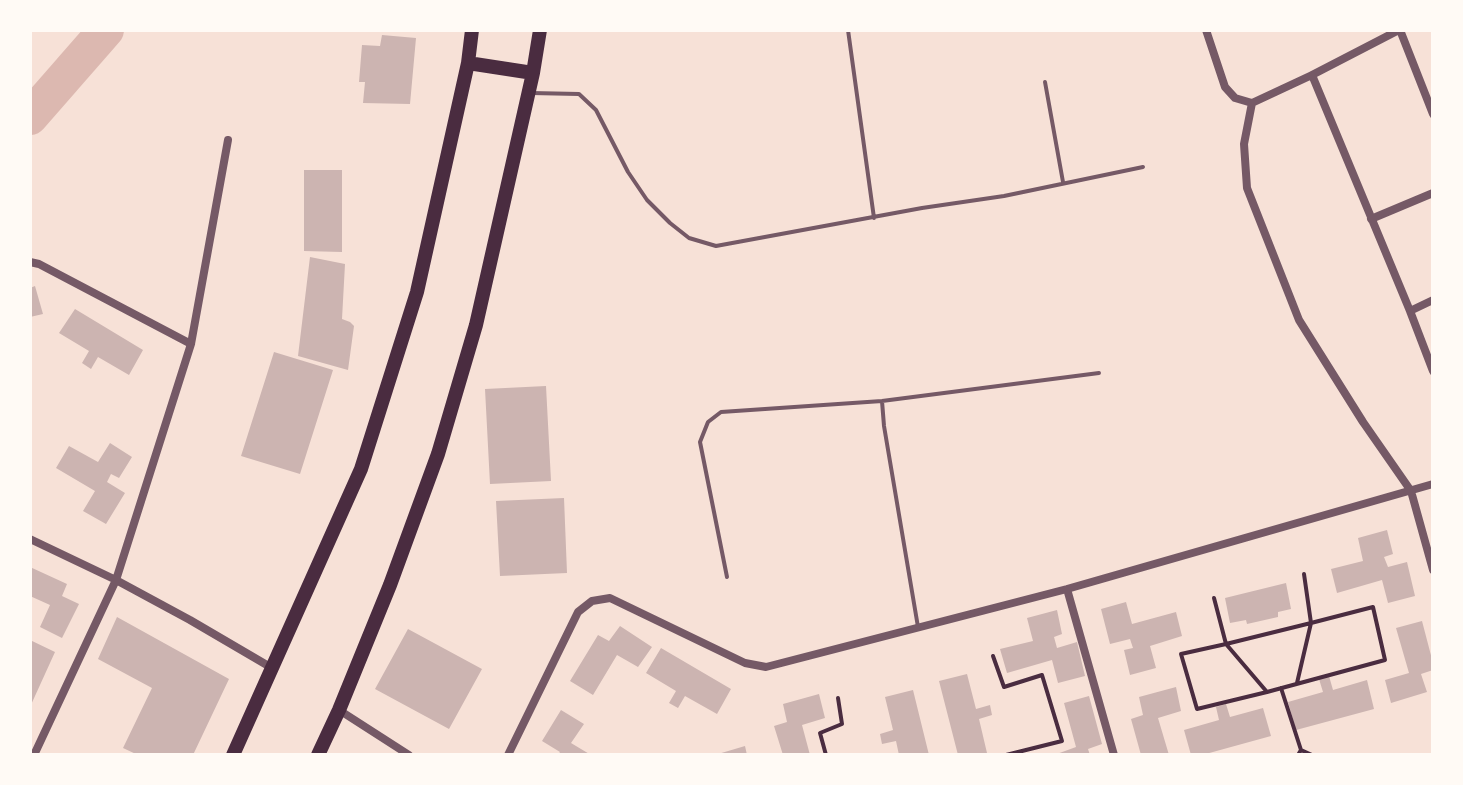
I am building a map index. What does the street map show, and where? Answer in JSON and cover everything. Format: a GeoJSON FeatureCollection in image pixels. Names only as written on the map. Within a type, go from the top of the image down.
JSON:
{"type":"FeatureCollection","features":[{"type":"Feature","properties":{"kind":"main road"},"geometry":{"type":"LineString","coordinates":[[233,755],[361,469],[417,292],[468,63],[472,30]]}},
{"type":"Feature","properties":{"kind":"main road"},"geometry":{"type":"LineString","coordinates":[[318,755],[390,585],[438,454],[476,325],[529,93],[540,30]]}},
{"type":"Feature","properties":{"kind":"main road"},"geometry":{"type":"LineString","coordinates":[[468,63],[533,73]]}},
{"type":"Feature","properties":{"kind":"street"},"geometry":{"type":"LineString","coordinates":[[1206,30],[1225,87],[1235,98],[1252,103],[1400,30],[1433,114]]}},
{"type":"Feature","properties":{"kind":"street"},"geometry":{"type":"LineString","coordinates":[[1312,75],[1433,371]]}},
{"type":"Feature","properties":{"kind":"street"},"geometry":{"type":"LineString","coordinates":[[1252,103],[1244,144],[1247,188],[1299,320],[1411,491],[1433,570]]}},
{"type":"Feature","properties":{"kind":"street"},"geometry":{"type":"LineString","coordinates":[[34,755],[116,580],[191,344],[228,140]]}},
{"type":"Feature","properties":{"kind":"street"},"geometry":{"type":"LineString","coordinates":[[1371,219],[1433,193]]}},
{"type":"Feature","properties":{"kind":"street"},"geometry":{"type":"LineString","coordinates":[[30,262],[191,344]]}},
{"type":"Feature","properties":{"kind":"street"},"geometry":{"type":"LineString","coordinates":[[1410,311],[1433,300]]}},
{"type":"Feature","properties":{"kind":"street"},"geometry":{"type":"LineString","coordinates":[[508,755],[578,612],[592,601],[610,598],[745,663],[766,667],[1067,589],[1433,484]]}},
{"type":"Feature","properties":{"kind":"street"},"geometry":{"type":"LineString","coordinates":[[30,539],[116,580],[272,668]]}},
{"type":"Feature","properties":{"kind":"street"},"geometry":{"type":"LineString","coordinates":[[1067,589],[1114,755]]}},
{"type":"Feature","properties":{"kind":"street"},"geometry":{"type":"LineString","coordinates":[[339,710],[409,755]]}},
{"type":"Feature","properties":{"kind":"lane"},"geometry":{"type":"LineString","coordinates":[[848,30],[874,218]]}},
{"type":"Feature","properties":{"kind":"lane"},"geometry":{"type":"LineString","coordinates":[[1045,82],[1063,182]]}},
{"type":"Feature","properties":{"kind":"lane"},"geometry":{"type":"LineString","coordinates":[[529,93],[579,94],[596,110],[628,172],[647,200],[689,238],[716,246],[1004,196],[1143,167]]}},
{"type":"Feature","properties":{"kind":"lane"},"geometry":{"type":"LineString","coordinates":[[727,577],[700,442],[708,422],[721,412],[882,401],[1099,373]]}},
{"type":"Feature","properties":{"kind":"lane"},"geometry":{"type":"LineString","coordinates":[[882,401],[918,627]]}},
{"type":"Feature","properties":{"kind":"path"},"geometry":{"type":"LineString","coordinates":[[1297,683],[1311,623],[1304,574]]}},
{"type":"Feature","properties":{"kind":"path"},"geometry":{"type":"LineString","coordinates":[[1214,598],[1226,644],[1267,692]]}},
{"type":"Feature","properties":{"kind":"path"},"geometry":{"type":"LineString","coordinates":[[1373,607],[1385,660],[1197,709],[1181,654],[1226,644],[1373,607]]}},
{"type":"Feature","properties":{"kind":"path"},"geometry":{"type":"LineString","coordinates":[[993,656],[1004,687],[1042,675],[1062,741],[1006,755]]}},
{"type":"Feature","properties":{"kind":"path"},"geometry":{"type":"LineString","coordinates":[[1281,688],[1299,752],[1312,755]]}},
{"type":"Feature","properties":{"kind":"path"},"geometry":{"type":"LineString","coordinates":[[826,755],[820,733],[842,724],[838,698]]}},
{"type":"Feature","properties":{"kind":"building"},"geometry":{"type":"Polygon","coordinates":[[[382,35],[416,38],[410,104],[363,103],[365,82],[359,82],[362,45],[380,46],[382,35]]]}},
{"type":"Feature","properties":{"kind":"building"},"geometry":{"type":"Polygon","coordinates":[[[304,170],[342,170],[342,252],[304,251],[304,170]]]}},
{"type":"Feature","properties":{"kind":"building"},"geometry":{"type":"Polygon","coordinates":[[[310,257],[345,264],[342,319],[354,326],[348,370],[298,356],[310,257]]]}},
{"type":"Feature","properties":{"kind":"building"},"geometry":{"type":"Polygon","coordinates":[[[35,286],[43,314],[30,317],[30,288],[35,286]]]}},
{"type":"Feature","properties":{"kind":"building"},"geometry":{"type":"Polygon","coordinates":[[[75,309],[143,350],[129,375],[98,357],[91,369],[82,363],[89,351],[59,333],[75,309]]]}},
{"type":"Feature","properties":{"kind":"building"},"geometry":{"type":"Polygon","coordinates":[[[274,352],[333,370],[300,474],[241,456],[274,352]]]}},
{"type":"Feature","properties":{"kind":"building"},"geometry":{"type":"Polygon","coordinates":[[[546,386],[551,481],[490,484],[485,389],[546,386]]]}},
{"type":"Feature","properties":{"kind":"building"},"geometry":{"type":"Polygon","coordinates":[[[110,443],[132,457],[119,478],[111,474],[107,482],[125,493],[106,524],[83,511],[95,491],[56,468],[69,446],[98,462],[110,443]]]}},
{"type":"Feature","properties":{"kind":"building"},"geometry":{"type":"Polygon","coordinates":[[[564,498],[567,573],[500,576],[496,501],[564,498]]]}},
{"type":"Feature","properties":{"kind":"building"},"geometry":{"type":"Polygon","coordinates":[[[1387,530],[1393,554],[1384,557],[1388,567],[1407,562],[1415,596],[1388,603],[1382,580],[1337,593],[1331,569],[1363,561],[1358,538],[1387,530]]]}},
{"type":"Feature","properties":{"kind":"building"},"geometry":{"type":"Polygon","coordinates":[[[30,567],[67,584],[62,596],[79,604],[62,638],[40,627],[50,605],[30,596],[30,567]]]}},
{"type":"Feature","properties":{"kind":"building"},"geometry":{"type":"Polygon","coordinates":[[[1286,583],[1291,609],[1278,612],[1278,617],[1247,624],[1246,620],[1230,623],[1225,598],[1286,583]]]}},
{"type":"Feature","properties":{"kind":"building"},"geometry":{"type":"Polygon","coordinates":[[[1126,602],[1132,624],[1176,612],[1182,636],[1150,646],[1156,668],[1130,675],[1124,650],[1133,648],[1130,639],[1110,644],[1101,609],[1126,602]]]}},
{"type":"Feature","properties":{"kind":"building"},"geometry":{"type":"Polygon","coordinates":[[[1057,610],[1062,634],[1054,637],[1057,648],[1077,642],[1085,676],[1058,683],[1052,660],[1007,673],[1000,649],[1033,641],[1027,618],[1057,610]]]}},
{"type":"Feature","properties":{"kind":"building"},"geometry":{"type":"Polygon","coordinates":[[[117,617],[229,679],[193,755],[138,755],[123,748],[152,688],[98,659],[117,617]]]}},
{"type":"Feature","properties":{"kind":"building"},"geometry":{"type":"Polygon","coordinates":[[[1422,621],[1433,663],[1433,670],[1421,674],[1427,692],[1391,703],[1385,680],[1409,673],[1396,628],[1422,621]]]}},
{"type":"Feature","properties":{"kind":"building"},"geometry":{"type":"Polygon","coordinates":[[[620,626],[652,647],[638,667],[617,655],[593,695],[570,681],[598,635],[609,641],[620,626]]]}},
{"type":"Feature","properties":{"kind":"building"},"geometry":{"type":"Polygon","coordinates":[[[408,629],[482,669],[449,729],[375,689],[408,629]]]}},
{"type":"Feature","properties":{"kind":"building"},"geometry":{"type":"Polygon","coordinates":[[[30,640],[55,652],[30,707],[30,640]]]}},
{"type":"Feature","properties":{"kind":"building"},"geometry":{"type":"Polygon","coordinates":[[[661,648],[731,689],[717,714],[685,696],[678,708],[669,703],[676,691],[646,673],[661,648]]]}},
{"type":"Feature","properties":{"kind":"building"},"geometry":{"type":"Polygon","coordinates":[[[967,674],[976,709],[990,705],[992,715],[979,719],[987,753],[979,755],[958,755],[939,681],[967,674]]]}},
{"type":"Feature","properties":{"kind":"building"},"geometry":{"type":"Polygon","coordinates":[[[1329,676],[1333,690],[1367,680],[1374,709],[1296,730],[1288,702],[1323,692],[1319,679],[1329,676]]]}},
{"type":"Feature","properties":{"kind":"building"},"geometry":{"type":"Polygon","coordinates":[[[1176,687],[1181,711],[1158,718],[1169,755],[1141,755],[1131,719],[1143,715],[1139,697],[1176,687]]]}},
{"type":"Feature","properties":{"kind":"building"},"geometry":{"type":"Polygon","coordinates":[[[913,690],[929,755],[899,755],[896,741],[882,744],[880,734],[893,730],[885,697],[913,690]]]}},
{"type":"Feature","properties":{"kind":"building"},"geometry":{"type":"Polygon","coordinates":[[[819,694],[825,718],[802,725],[810,755],[783,755],[774,726],[787,722],[783,704],[819,694]]]}},
{"type":"Feature","properties":{"kind":"building"},"geometry":{"type":"Polygon","coordinates":[[[1089,696],[1102,744],[1088,749],[1090,755],[1054,755],[1076,747],[1064,703],[1089,696]]]}},
{"type":"Feature","properties":{"kind":"building"},"geometry":{"type":"Polygon","coordinates":[[[1226,704],[1230,717],[1263,708],[1271,736],[1202,755],[1191,755],[1184,730],[1219,720],[1216,707],[1226,704]]]}},
{"type":"Feature","properties":{"kind":"building"},"geometry":{"type":"Polygon","coordinates":[[[561,710],[584,724],[571,743],[591,755],[558,755],[560,752],[542,741],[561,710]]]}},
{"type":"Feature","properties":{"kind":"building"},"geometry":{"type":"Polygon","coordinates":[[[745,746],[747,755],[718,755],[718,754],[745,746]]]}},
{"type":"Feature","properties":{"kind":"waterway"},"geometry":{"type":"LineString","coordinates":[[30,117],[106,30]]}}]}
